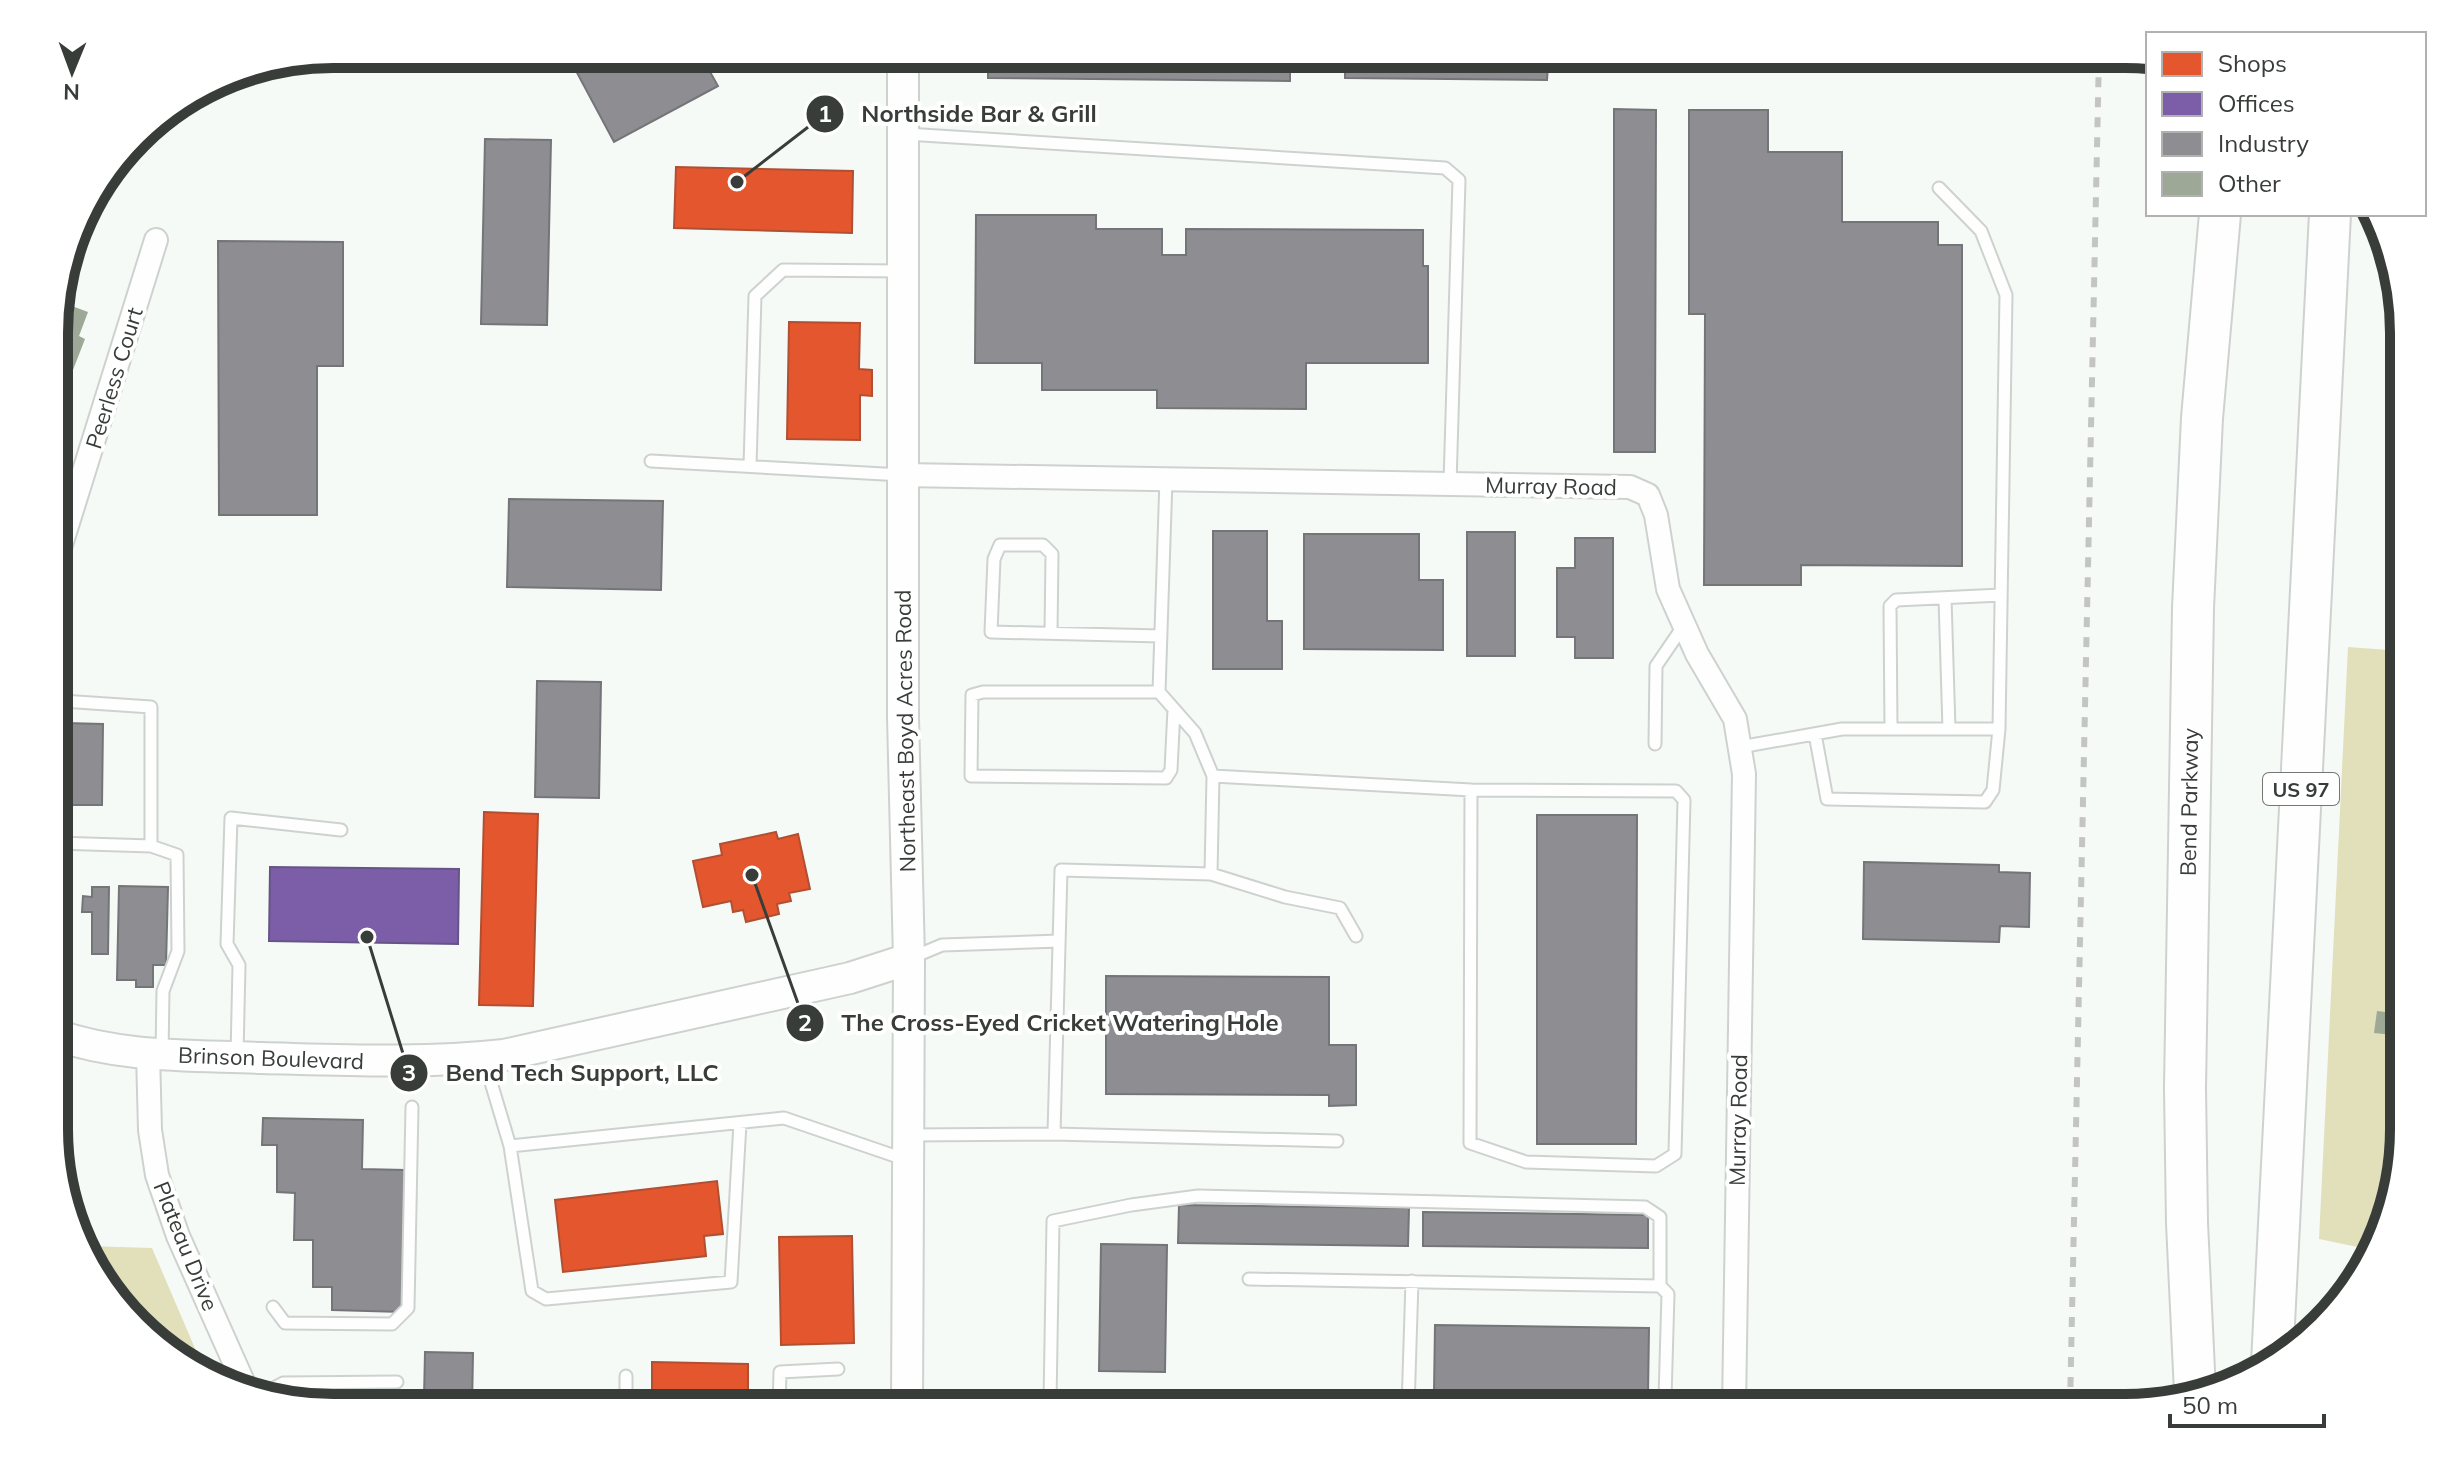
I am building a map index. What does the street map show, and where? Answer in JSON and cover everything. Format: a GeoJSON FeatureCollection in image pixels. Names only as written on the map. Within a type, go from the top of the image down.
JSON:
{"type":"FeatureCollection","features":[{"type":"Feature","properties":{"kind":"highway","name":"Bend Parkway"},"geometry":{"type":"LineString","coordinates":[[2192,1380],[2185,1088],[2193,623],[2202,418],[2220,216]]}},
{"type":"Feature","properties":{"kind":"highway","name":"US 97"},"geometry":{"type":"LineString","coordinates":[[2273,1348],[2330,216]]}},
{"type":"Feature","properties":{"kind":"street","name":"Northeast Boyd Acres Road"},"geometry":{"type":"LineString","coordinates":[[903,68],[903,717],[909,959],[907,1394]]}},
{"type":"Feature","properties":{"kind":"street","name":"Peerless Court"},"geometry":{"type":"LineString","coordinates":[[68,523],[156,240]]}},
{"type":"Feature","properties":{"kind":"street","name":"Murray Road"},"geometry":{"type":"LineString","coordinates":[[903,475],[1630,487],[1648,495],[1656,515],[1668,589],[1697,654],[1735,719],[1744,774],[1734,1393]]}},
{"type":"Feature","properties":{"kind":"street","name":"Brinson Boulevard"},"geometry":{"type":"LineString","coordinates":[[68,1039],[82,1044],[155,1054],[237,1057],[393,1062],[504,1055],[850,978],[909,959]]}},
{"type":"Feature","properties":{"kind":"street","name":"Plateau Drive"},"geometry":{"type":"LineString","coordinates":[[155,1054],[150,1130],[157,1175],[178,1236],[241,1377]]}},
{"type":"Feature","properties":{"kind":"lane"},"geometry":{"type":"LineString","coordinates":[[903,134],[1445,168],[1459,180],[1450,484]]}},
{"type":"Feature","properties":{"kind":"lane"},"geometry":{"type":"LineString","coordinates":[[1815,734],[1827,799],[1985,802],[1993,790],[1999,729],[2006,295],[1981,231],[1939,188]]}},
{"type":"Feature","properties":{"kind":"lane"},"geometry":{"type":"LineString","coordinates":[[750,466],[755,296],[783,270],[903,271]]}},
{"type":"Feature","properties":{"kind":"lane"},"geometry":{"type":"LineString","coordinates":[[651,461],[903,475]]}},
{"type":"Feature","properties":{"kind":"lane"},"geometry":{"type":"LineString","coordinates":[[1166,479],[1159,692],[1195,733],[1213,776],[1211,874]]}},
{"type":"Feature","properties":{"kind":"lane"},"geometry":{"type":"LineString","coordinates":[[1051,633],[1052,554],[1043,545],[1000,545],[994,559],[991,632],[1161,636]]}},
{"type":"Feature","properties":{"kind":"lane"},"geometry":{"type":"LineString","coordinates":[[1891,729],[1890,606],[1896,600],[2001,595]]}},
{"type":"Feature","properties":{"kind":"lane"},"geometry":{"type":"LineString","coordinates":[[1945,598],[1949,729]]}},
{"type":"Feature","properties":{"kind":"lane"},"geometry":{"type":"LineString","coordinates":[[1655,744],[1656,666],[1684,624]]}},
{"type":"Feature","properties":{"kind":"lane"},"geometry":{"type":"LineString","coordinates":[[1159,692],[983,692],[972,695],[971,776],[1166,778],[1171,770],[1174,709]]}},
{"type":"Feature","properties":{"kind":"lane"},"geometry":{"type":"LineString","coordinates":[[68,701],[151,707],[151,846]]}},
{"type":"Feature","properties":{"kind":"lane"},"geometry":{"type":"LineString","coordinates":[[1740,747],[1842,729],[1999,729]]}},
{"type":"Feature","properties":{"kind":"lane"},"geometry":{"type":"LineString","coordinates":[[1213,776],[1471,790],[1676,791],[1684,800],[1675,1154],[1656,1166],[1526,1162],[1470,1143],[1471,790]]}},
{"type":"Feature","properties":{"kind":"lane"},"geometry":{"type":"LineString","coordinates":[[237,1057],[239,965],[227,944],[231,818],[341,830]]}},
{"type":"Feature","properties":{"kind":"lane"},"geometry":{"type":"LineString","coordinates":[[68,843],[151,846],[177,855],[178,951],[163,991],[155,1054]]}},
{"type":"Feature","properties":{"kind":"lane"},"geometry":{"type":"LineString","coordinates":[[1054,1134],[1061,870],[1211,874],[1285,897],[1340,908],[1356,936]]}},
{"type":"Feature","properties":{"kind":"lane"},"geometry":{"type":"LineString","coordinates":[[909,959],[942,945],[1059,941]]}},
{"type":"Feature","properties":{"kind":"lane"},"geometry":{"type":"LineString","coordinates":[[483,1057],[510,1146],[532,1291],[546,1299],[731,1282],[740,1123]]}},
{"type":"Feature","properties":{"kind":"lane"},"geometry":{"type":"LineString","coordinates":[[273,1307],[285,1323],[392,1324],[408,1308],[412,1107]]}},
{"type":"Feature","properties":{"kind":"lane"},"geometry":{"type":"LineString","coordinates":[[510,1146],[784,1118],[908,1148],[1054,1134],[1337,1141]]}},
{"type":"Feature","properties":{"kind":"lane"},"geometry":{"type":"LineString","coordinates":[[1050,1394],[1053,1221],[1131,1205],[1198,1196],[1645,1207],[1660,1217],[1660,1286]]}},
{"type":"Feature","properties":{"kind":"lane"},"geometry":{"type":"LineString","coordinates":[[1249,1279],[1660,1286],[1668,1294],[1665,1393]]}},
{"type":"Feature","properties":{"kind":"lane"},"geometry":{"type":"LineString","coordinates":[[1408,1393],[1412,1281]]}},
{"type":"Feature","properties":{"kind":"lane"},"geometry":{"type":"LineString","coordinates":[[779,1394],[780,1372],[838,1369]]}},
{"type":"Feature","properties":{"kind":"lane"},"geometry":{"type":"LineString","coordinates":[[626,1376],[626,1394]]}},
{"type":"Feature","properties":{"kind":"lane"},"geometry":{"type":"LineString","coordinates":[[275,1387],[283,1383],[397,1382]]}},
{"type":"Feature","properties":{"kind":"green space"},"geometry":{"type":"Polygon","coordinates":[[[2348,647],[2389,650],[2389,1146],[2385,1181],[2376,1214],[2361,1248],[2319,1239],[2348,647]]]}},
{"type":"Feature","properties":{"kind":"green space"},"geometry":{"type":"Polygon","coordinates":[[[96,1246],[152,1248],[198,1356],[172,1339],[134,1304],[96,1246]]]}},
{"type":"Feature","properties":{"kind":"building: Shops"},"geometry":{"type":"Polygon","coordinates":[[[676,167],[853,171],[852,233],[674,228],[676,167]]]}},
{"type":"Feature","properties":{"kind":"building: Shops"},"geometry":{"type":"Polygon","coordinates":[[[789,322],[860,323],[859,369],[872,370],[872,396],[860,395],[860,440],[787,439],[789,322]]]}},
{"type":"Feature","properties":{"kind":"building: Shops"},"geometry":{"type":"Polygon","coordinates":[[[484,812],[538,814],[533,1006],[479,1005],[484,812]]]}},
{"type":"Feature","properties":{"kind":"building: Shops"},"geometry":{"type":"Polygon","coordinates":[[[776,832],[778,839],[798,834],[810,889],[789,893],[791,901],[777,904],[779,914],[746,922],[743,910],[733,912],[731,901],[703,907],[693,861],[722,855],[720,844],[776,832]]]}},
{"type":"Feature","properties":{"kind":"building: Shops"},"geometry":{"type":"Polygon","coordinates":[[[717,1181],[723,1234],[704,1236],[706,1256],[563,1272],[555,1200],[717,1181]]]}},
{"type":"Feature","properties":{"kind":"building: Shops"},"geometry":{"type":"Polygon","coordinates":[[[852,1236],[854,1343],[781,1345],[779,1237],[852,1236]]]}},
{"type":"Feature","properties":{"kind":"building: Shops"},"geometry":{"type":"Polygon","coordinates":[[[652,1362],[748,1364],[748,1394],[652,1394],[652,1362]]]}},
{"type":"Feature","properties":{"kind":"building: Offices"},"geometry":{"type":"Polygon","coordinates":[[[270,867],[459,869],[458,944],[269,941],[270,867]]]}},
{"type":"Feature","properties":{"kind":"building: Industry"},"geometry":{"type":"Polygon","coordinates":[[[574,68],[708,68],[718,86],[614,142],[574,68]]]}},
{"type":"Feature","properties":{"kind":"building: Industry"},"geometry":{"type":"Polygon","coordinates":[[[988,68],[1290,68],[1290,81],[988,78],[988,68]]]}},
{"type":"Feature","properties":{"kind":"building: Industry"},"geometry":{"type":"Polygon","coordinates":[[[1345,68],[1548,68],[1547,80],[1345,78],[1345,68]]]}},
{"type":"Feature","properties":{"kind":"building: Industry"},"geometry":{"type":"Polygon","coordinates":[[[1738,68],[1833,68],[1833,69],[1738,68]]]}},
{"type":"Feature","properties":{"kind":"building: Industry"},"geometry":{"type":"Polygon","coordinates":[[[1614,109],[1656,110],[1655,452],[1614,452],[1614,109]]]}},
{"type":"Feature","properties":{"kind":"building: Industry"},"geometry":{"type":"Polygon","coordinates":[[[1689,110],[1768,110],[1768,152],[1842,152],[1842,222],[1938,222],[1938,245],[1962,245],[1962,566],[1801,565],[1801,585],[1704,585],[1705,314],[1689,314],[1689,110]]]}},
{"type":"Feature","properties":{"kind":"building: Industry"},"geometry":{"type":"Polygon","coordinates":[[[485,139],[551,140],[547,325],[481,324],[485,139]]]}},
{"type":"Feature","properties":{"kind":"building: Industry"},"geometry":{"type":"Polygon","coordinates":[[[976,215],[1096,215],[1096,229],[1162,229],[1162,255],[1186,255],[1186,229],[1423,230],[1423,266],[1428,266],[1428,363],[1306,363],[1306,409],[1157,408],[1157,390],[1042,390],[1042,363],[975,363],[976,215]]]}},
{"type":"Feature","properties":{"kind":"building: Industry"},"geometry":{"type":"Polygon","coordinates":[[[218,241],[343,242],[343,366],[317,366],[317,515],[219,515],[218,241]]]}},
{"type":"Feature","properties":{"kind":"building: Industry"},"geometry":{"type":"Polygon","coordinates":[[[509,499],[663,501],[661,590],[507,587],[509,499]]]}},
{"type":"Feature","properties":{"kind":"building: Industry"},"geometry":{"type":"Polygon","coordinates":[[[1213,531],[1267,531],[1267,621],[1282,621],[1282,669],[1213,669],[1213,531]]]}},
{"type":"Feature","properties":{"kind":"building: Industry"},"geometry":{"type":"Polygon","coordinates":[[[1467,532],[1515,532],[1515,656],[1467,656],[1467,532]]]}},
{"type":"Feature","properties":{"kind":"building: Industry"},"geometry":{"type":"Polygon","coordinates":[[[1304,534],[1419,534],[1419,580],[1443,580],[1443,650],[1304,649],[1304,534]]]}},
{"type":"Feature","properties":{"kind":"building: Industry"},"geometry":{"type":"Polygon","coordinates":[[[1575,538],[1613,538],[1613,658],[1575,658],[1575,637],[1557,637],[1557,568],[1575,568],[1575,538]]]}},
{"type":"Feature","properties":{"kind":"building: Industry"},"geometry":{"type":"Polygon","coordinates":[[[537,681],[601,682],[599,798],[535,797],[537,681]]]}},
{"type":"Feature","properties":{"kind":"building: Industry"},"geometry":{"type":"Polygon","coordinates":[[[68,723],[103,724],[102,805],[68,805],[68,723]]]}},
{"type":"Feature","properties":{"kind":"building: Industry"},"geometry":{"type":"Polygon","coordinates":[[[1537,815],[1637,815],[1636,1144],[1537,1144],[1537,815]]]}},
{"type":"Feature","properties":{"kind":"building: Industry"},"geometry":{"type":"Polygon","coordinates":[[[1864,862],[1999,865],[1999,872],[2030,873],[2029,927],[2000,926],[1999,942],[1863,939],[1864,862]]]}},
{"type":"Feature","properties":{"kind":"building: Industry"},"geometry":{"type":"Polygon","coordinates":[[[119,886],[168,887],[166,965],[153,965],[153,987],[136,987],[136,980],[117,980],[119,886]]]}},
{"type":"Feature","properties":{"kind":"building: Industry"},"geometry":{"type":"Polygon","coordinates":[[[92,887],[109,887],[108,954],[92,954],[92,912],[82,912],[83,896],[92,897],[92,887]]]}},
{"type":"Feature","properties":{"kind":"building: Industry"},"geometry":{"type":"Polygon","coordinates":[[[1106,976],[1329,977],[1329,1045],[1356,1045],[1356,1105],[1329,1106],[1329,1095],[1106,1094],[1106,976]]]}},
{"type":"Feature","properties":{"kind":"building: Industry"},"geometry":{"type":"Polygon","coordinates":[[[263,1118],[363,1120],[362,1169],[405,1170],[402,1312],[332,1310],[332,1287],[313,1287],[313,1240],[294,1240],[295,1193],[277,1192],[277,1145],[262,1145],[263,1118]]]}},
{"type":"Feature","properties":{"kind":"building: Industry"},"geometry":{"type":"Polygon","coordinates":[[[1179,1205],[1409,1208],[1408,1246],[1178,1243],[1179,1205]]]}},
{"type":"Feature","properties":{"kind":"building: Industry"},"geometry":{"type":"Polygon","coordinates":[[[1423,1212],[1648,1215],[1648,1248],[1423,1246],[1423,1212]]]}},
{"type":"Feature","properties":{"kind":"building: Industry"},"geometry":{"type":"Polygon","coordinates":[[[1101,1244],[1167,1245],[1165,1372],[1099,1371],[1101,1244]]]}},
{"type":"Feature","properties":{"kind":"building: Industry"},"geometry":{"type":"Polygon","coordinates":[[[1435,1325],[1649,1328],[1648,1393],[1434,1392],[1435,1325]]]}},
{"type":"Feature","properties":{"kind":"building: Industry"},"geometry":{"type":"Polygon","coordinates":[[[425,1352],[473,1353],[472,1394],[424,1394],[425,1352]]]}},
{"type":"Feature","properties":{"kind":"building: Other"},"geometry":{"type":"Polygon","coordinates":[[[70,305],[88,312],[79,336],[85,339],[73,370],[68,368],[70,305]]]}},
{"type":"Feature","properties":{"kind":"building: Other"},"geometry":{"type":"Polygon","coordinates":[[[2377,1011],[2389,1012],[2389,1035],[2374,1033],[2377,1011]]]}},
{"type":"Feature","properties":{"kind":"railway"},"geometry":{"type":"LineString","coordinates":[[2070,1393],[2099,68]]}},
{"type":"Feature","properties":{"kind":"place","name":"Northside Bar & Grill"},"geometry":{"type":"Point","coordinates":[737,182]}},
{"type":"Feature","properties":{"kind":"place","name":"The Cross-Eyed Cricket Watering Hole"},"geometry":{"type":"Point","coordinates":[752,875]}},
{"type":"Feature","properties":{"kind":"place","name":"Bend Tech Support, LLC"},"geometry":{"type":"Point","coordinates":[367,937]}}]}
